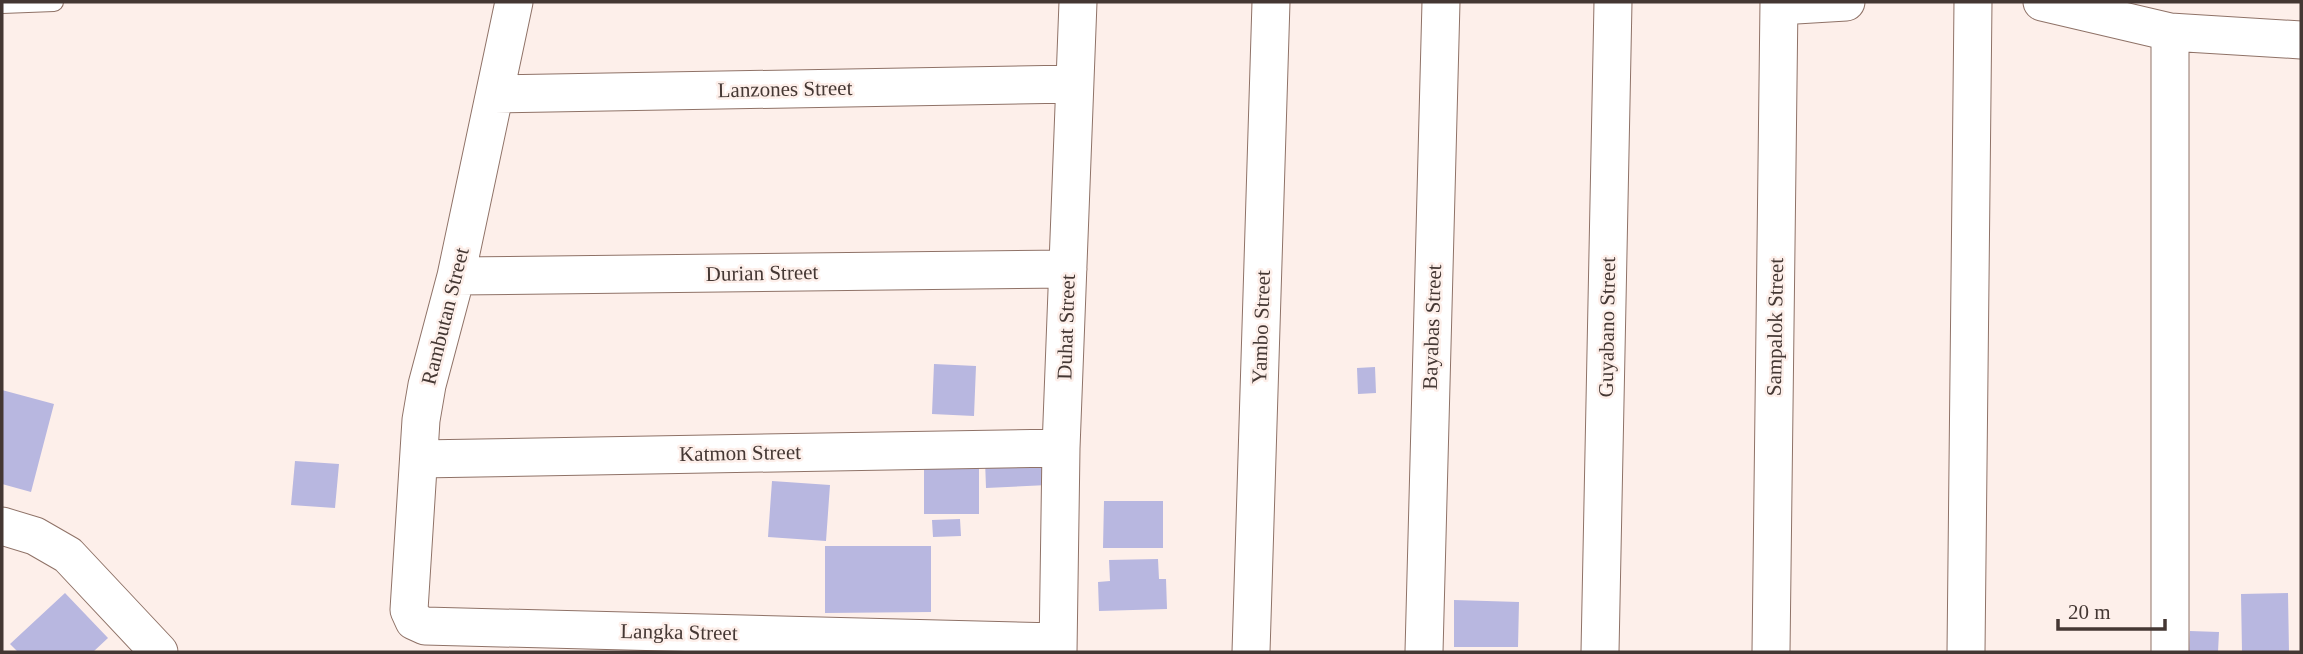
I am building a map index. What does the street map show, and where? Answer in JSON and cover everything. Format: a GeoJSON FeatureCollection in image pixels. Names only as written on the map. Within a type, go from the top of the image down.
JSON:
{"type":"FeatureCollection","features":[{"type":"Feature","properties":{"kind":"street","name":"Rambutan Street"},"geometry":{"type":"LineString","coordinates":[[425,626],[414,621],[409,610],[427,385],[456,276],[514,2]]}},
{"type":"Feature","properties":{"kind":"street","name":"Duhat Street"},"geometry":{"type":"LineString","coordinates":[[1058,647],[1061,448],[1078,2]]}},
{"type":"Feature","properties":{"kind":"street","name":"Yambo Street"},"geometry":{"type":"LineString","coordinates":[[1251,652],[1270,2]]}},
{"type":"Feature","properties":{"kind":"street","name":"Bayabas Street"},"geometry":{"type":"LineString","coordinates":[[1424,652],[1441,2]]}},
{"type":"Feature","properties":{"kind":"street","name":"Guyabano Street"},"geometry":{"type":"LineString","coordinates":[[1600,652],[1613,2]]}},
{"type":"Feature","properties":{"kind":"street"},"geometry":{"type":"LineString","coordinates":[[1779,4],[1846,2]]}},
{"type":"Feature","properties":{"kind":"street"},"geometry":{"type":"LineString","coordinates":[[1966,652],[1973,2]]}},
{"type":"Feature","properties":{"kind":"street"},"geometry":{"type":"LineString","coordinates":[[2042,2],[2170,32],[2301,40]]}},
{"type":"Feature","properties":{"kind":"street","name":"Sampalok Street"},"geometry":{"type":"LineString","coordinates":[[1771,652],[1779,4]]}},
{"type":"Feature","properties":{"kind":"street"},"geometry":{"type":"LineString","coordinates":[[2170,32],[2170,652]]}},
{"type":"Feature","properties":{"kind":"street","name":"Lanzones Street"},"geometry":{"type":"LineString","coordinates":[[495,94],[1074,85]]}},
{"type":"Feature","properties":{"kind":"street","name":"Durian Street"},"geometry":{"type":"LineString","coordinates":[[456,276],[1068,269]]}},
{"type":"Feature","properties":{"kind":"street","name":"Katmon Street"},"geometry":{"type":"LineString","coordinates":[[419,459],[1061,448]]}},
{"type":"Feature","properties":{"kind":"street"},"geometry":{"type":"LineString","coordinates":[[2,526],[36,536],[68,555],[159,652]]}},
{"type":"Feature","properties":{"kind":"street","name":"Langka Street"},"geometry":{"type":"LineString","coordinates":[[425,626],[1058,647]]}},
{"type":"Feature","properties":{"kind":"lane"},"geometry":{"type":"LineString","coordinates":[[2,4],[54,2]]}},
{"type":"Feature","properties":{"kind":"building"},"geometry":{"type":"Polygon","coordinates":[[[934,364],[976,366],[974,416],[932,414],[934,364]]]}},
{"type":"Feature","properties":{"kind":"building"},"geometry":{"type":"Polygon","coordinates":[[[1375,367],[1376,393],[1358,394],[1357,368],[1375,367]]]}},
{"type":"Feature","properties":{"kind":"building"},"geometry":{"type":"Polygon","coordinates":[[[2,390],[54,404],[31,492],[2,484],[2,390]]]}},
{"type":"Feature","properties":{"kind":"building"},"geometry":{"type":"Polygon","coordinates":[[[1047,457],[1048,485],[986,488],[985,460],[1047,457]]]}},
{"type":"Feature","properties":{"kind":"building"},"geometry":{"type":"Polygon","coordinates":[[[295,461],[339,464],[335,508],[291,505],[295,461]]]}},
{"type":"Feature","properties":{"kind":"building"},"geometry":{"type":"Polygon","coordinates":[[[924,461],[979,461],[979,514],[924,514],[924,461]]]}},
{"type":"Feature","properties":{"kind":"building"},"geometry":{"type":"Polygon","coordinates":[[[772,481],[830,485],[826,541],[768,537],[772,481]]]}},
{"type":"Feature","properties":{"kind":"building"},"geometry":{"type":"Polygon","coordinates":[[[1104,501],[1163,501],[1163,548],[1103,548],[1104,501]]]}},
{"type":"Feature","properties":{"kind":"building"},"geometry":{"type":"Polygon","coordinates":[[[960,519],[961,536],[933,537],[932,520],[960,519]]]}},
{"type":"Feature","properties":{"kind":"building"},"geometry":{"type":"Polygon","coordinates":[[[825,546],[931,546],[931,612],[825,613],[825,546]]]}},
{"type":"Feature","properties":{"kind":"building"},"geometry":{"type":"Polygon","coordinates":[[[1158,559],[1159,579],[1166,579],[1167,609],[1099,611],[1098,582],[1110,581],[1109,560],[1158,559]]]}},
{"type":"Feature","properties":{"kind":"building"},"geometry":{"type":"Polygon","coordinates":[[[65,593],[108,638],[93,652],[18,652],[10,644],[65,593]]]}},
{"type":"Feature","properties":{"kind":"building"},"geometry":{"type":"Polygon","coordinates":[[[2288,593],[2289,652],[2242,652],[2241,594],[2288,593]]]}},
{"type":"Feature","properties":{"kind":"building"},"geometry":{"type":"Polygon","coordinates":[[[1454,600],[1519,602],[1518,647],[1454,647],[1454,600]]]}},
{"type":"Feature","properties":{"kind":"building"},"geometry":{"type":"Polygon","coordinates":[[[2190,631],[2219,632],[2218,652],[2189,652],[2190,631]]]}}]}
